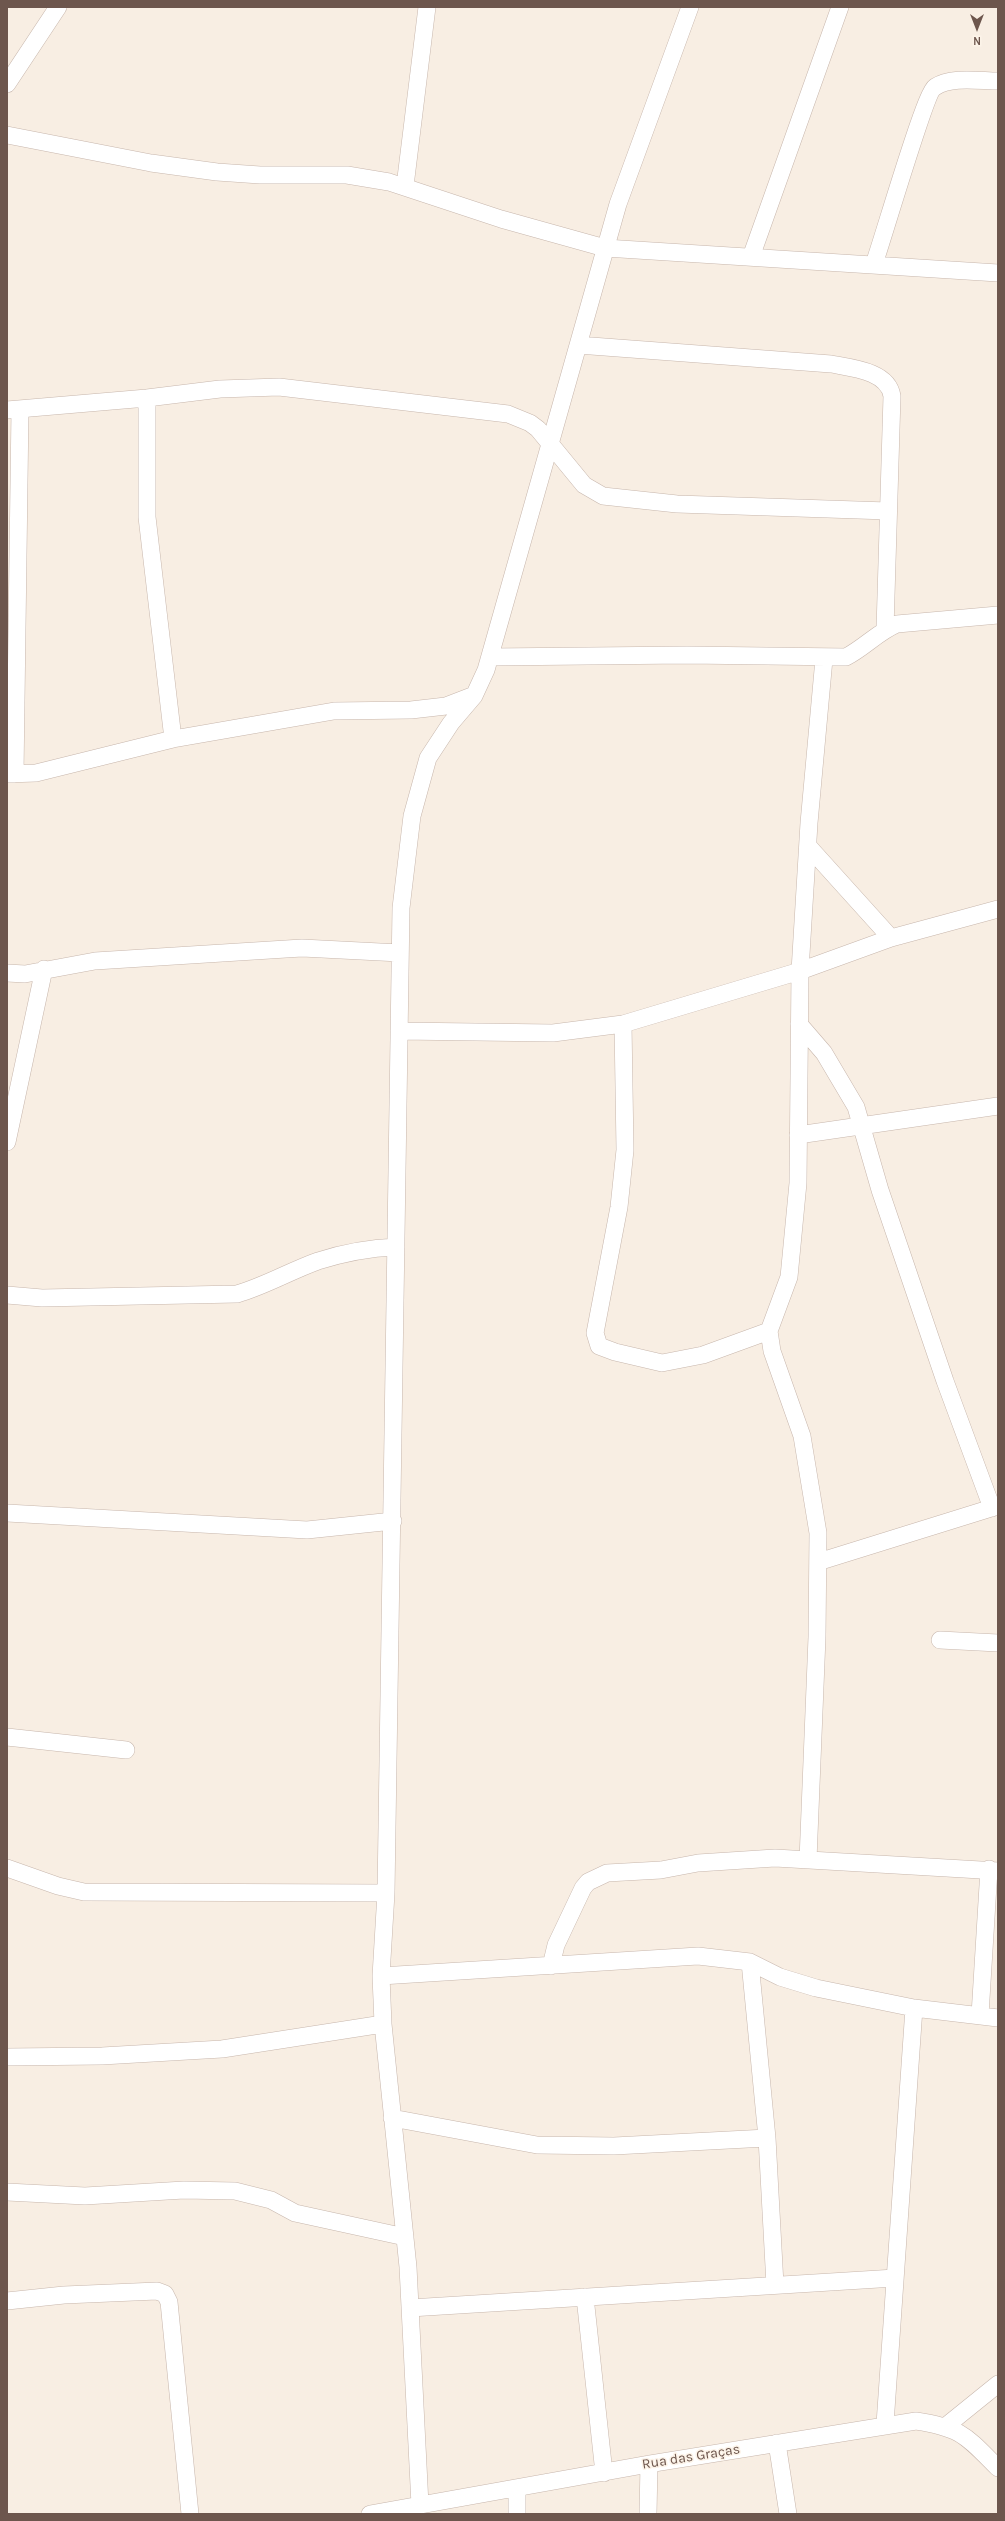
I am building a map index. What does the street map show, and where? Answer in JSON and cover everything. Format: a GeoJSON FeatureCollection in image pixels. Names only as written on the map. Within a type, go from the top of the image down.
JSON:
{"type":"FeatureCollection","features":[{"type":"Feature","properties":{"kind":"street"},"geometry":{"type":"LineString","coordinates":[[7,84],[58,7]]}},
{"type":"Feature","properties":{"kind":"street"},"geometry":{"type":"LineString","coordinates":[[405,186],[427,7]]}},
{"type":"Feature","properties":{"kind":"street"},"geometry":{"type":"LineString","coordinates":[[420,2505],[405,2237],[383,2024],[382,1976],[386,1893],[401,908],[412,816],[428,758],[451,724],[474,696],[490,657],[618,204],[690,7]]}},
{"type":"Feature","properties":{"kind":"street"},"geometry":{"type":"LineString","coordinates":[[751,257],[840,7]]}},
{"type":"Feature","properties":{"kind":"street"},"geometry":{"type":"LineString","coordinates":[[874,264],[922,116],[933,88],[942,83],[998,81]]}},
{"type":"Feature","properties":{"kind":"street"},"geometry":{"type":"LineString","coordinates":[[7,135],[151,162],[217,172],[260,175],[347,175],[389,182],[405,186],[501,219],[605,248],[998,273]]}},
{"type":"Feature","properties":{"kind":"street"},"geometry":{"type":"LineString","coordinates":[[578,345],[831,364],[880,378],[891,388],[885,629]]}},
{"type":"Feature","properties":{"kind":"street"},"geometry":{"type":"LineString","coordinates":[[474,696],[446,706],[411,710],[334,711],[173,739],[36,773],[11,774],[13,410],[147,398],[220,389],[279,387],[508,414],[530,423],[550,442],[584,485],[603,496],[677,504],[888,511]]}},
{"type":"Feature","properties":{"kind":"street"},"geometry":{"type":"LineString","coordinates":[[147,398],[147,517],[173,739]]}},
{"type":"Feature","properties":{"kind":"street"},"geometry":{"type":"LineString","coordinates":[[490,657],[687,655],[824,658],[846,657],[862,648],[885,629],[897,624],[998,615]]}},
{"type":"Feature","properties":{"kind":"street"},"geometry":{"type":"LineString","coordinates":[[808,1860],[817,1637],[818,1534],[802,1436],[772,1352],[769,1331],[789,1277],[798,1183],[800,971],[808,846],[824,658]]}},
{"type":"Feature","properties":{"kind":"street"},"geometry":{"type":"LineString","coordinates":[[808,846],[891,938]]}},
{"type":"Feature","properties":{"kind":"street"},"geometry":{"type":"LineString","coordinates":[[399,1031],[553,1033],[623,1024],[800,971],[891,938],[998,909]]}},
{"type":"Feature","properties":{"kind":"street"},"geometry":{"type":"LineString","coordinates":[[7,973],[25,974],[44,969],[94,961],[302,948],[400,953]]}},
{"type":"Feature","properties":{"kind":"street"},"geometry":{"type":"LineString","coordinates":[[7,1142],[12,1094],[44,969]]}},
{"type":"Feature","properties":{"kind":"street"},"geometry":{"type":"LineString","coordinates":[[623,1024],[625,1150],[619,1207],[595,1333],[599,1346],[615,1352],[662,1363],[703,1355],[769,1331]]}},
{"type":"Feature","properties":{"kind":"street"},"geometry":{"type":"LineString","coordinates":[[799,1024],[824,1053],[856,1107],[880,1190],[945,1381],[995,1507],[818,1562]]}},
{"type":"Feature","properties":{"kind":"street"},"geometry":{"type":"LineString","coordinates":[[798,1135],[862,1127],[998,1106]]}},
{"type":"Feature","properties":{"kind":"street"},"geometry":{"type":"LineString","coordinates":[[7,1295],[42,1298],[237,1294],[256,1289],[316,1262],[341,1254],[372,1248],[396,1247]]}},
{"type":"Feature","properties":{"kind":"street"},"geometry":{"type":"LineString","coordinates":[[7,1513],[307,1530],[392,1521]]}},
{"type":"Feature","properties":{"kind":"street"},"geometry":{"type":"LineString","coordinates":[[940,1640],[998,1643]]}},
{"type":"Feature","properties":{"kind":"street"},"geometry":{"type":"LineString","coordinates":[[7,1737],[126,1750]]}},
{"type":"Feature","properties":{"kind":"street"},"geometry":{"type":"LineString","coordinates":[[551,1966],[556,1945],[578,1897],[588,1882],[607,1873],[660,1870],[698,1863],[775,1858],[993,1870],[980,2015]]}},
{"type":"Feature","properties":{"kind":"street"},"geometry":{"type":"LineString","coordinates":[[7,1868],[58,1886],[84,1892],[386,1893]]}},
{"type":"Feature","properties":{"kind":"street"},"geometry":{"type":"LineString","coordinates":[[382,1976],[551,1966],[646,1958],[698,1956],[750,1962],[780,1977],[816,1988],[914,2008],[998,2018]]}},
{"type":"Feature","properties":{"kind":"street"},"geometry":{"type":"LineString","coordinates":[[750,1962],[767,2138],[776,2286]]}},
{"type":"Feature","properties":{"kind":"street"},"geometry":{"type":"LineString","coordinates":[[885,2424],[914,2008]]}},
{"type":"Feature","properties":{"kind":"street"},"geometry":{"type":"LineString","coordinates":[[7,2057],[102,2056],[222,2049],[383,2024]]}},
{"type":"Feature","properties":{"kind":"street"},"geometry":{"type":"LineString","coordinates":[[392,2118],[537,2146],[614,2146],[767,2138]]}},
{"type":"Feature","properties":{"kind":"street"},"geometry":{"type":"LineString","coordinates":[[7,2192],[84,2196],[184,2190],[235,2191],[271,2200],[295,2212],[405,2237]]}},
{"type":"Feature","properties":{"kind":"street"},"geometry":{"type":"LineString","coordinates":[[410,2308],[895,2278]]}},
{"type":"Feature","properties":{"kind":"street"},"geometry":{"type":"LineString","coordinates":[[7,2302],[72,2295],[157,2291],[165,2294],[169,2302],[190,2514]]}},
{"type":"Feature","properties":{"kind":"street"},"geometry":{"type":"LineString","coordinates":[[585,2297],[604,2473]]}},
{"type":"Feature","properties":{"kind":"street"},"geometry":{"type":"LineString","coordinates":[[946,2426],[998,2384]]}},
{"type":"Feature","properties":{"kind":"street","name":"Rua das Graças"},"geometry":{"type":"LineString","coordinates":[[370,2514],[649,2464],[885,2424],[916,2421],[946,2426],[967,2436],[998,2468]]}},
{"type":"Feature","properties":{"kind":"street"},"geometry":{"type":"LineString","coordinates":[[776,2443],[788,2514]]}},
{"type":"Feature","properties":{"kind":"street"},"geometry":{"type":"LineString","coordinates":[[648,2514],[649,2464]]}},
{"type":"Feature","properties":{"kind":"street"},"geometry":{"type":"LineString","coordinates":[[517,2488],[517,2514]]}}]}
